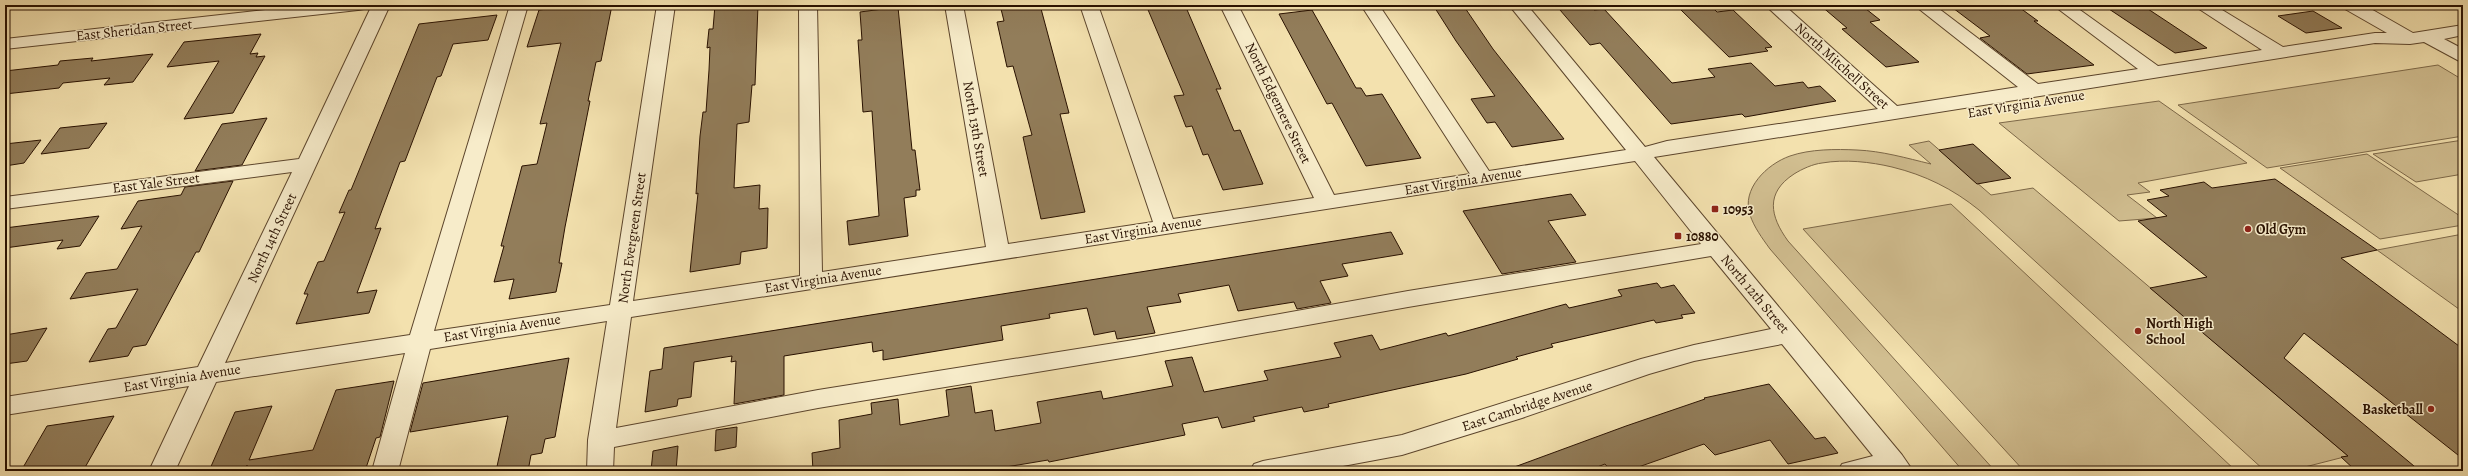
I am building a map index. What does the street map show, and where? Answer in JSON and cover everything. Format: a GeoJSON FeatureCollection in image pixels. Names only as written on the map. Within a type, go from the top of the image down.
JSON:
{"type":"FeatureCollection","features":[{"type":"Feature","properties":{"kind":"street","name":"East Sheridan Street"},"geometry":{"type":"LineString","coordinates":[[5,44],[358,5]]}},
{"type":"Feature","properties":{"kind":"street","name":"North 14th Street"},"geometry":{"type":"LineString","coordinates":[[162,471],[381,5]]}},
{"type":"Feature","properties":{"kind":"street"},"geometry":{"type":"LineString","coordinates":[[385,471],[420,341],[519,5]]}},
{"type":"Feature","properties":{"kind":"street","name":"North Evergreen Street"},"geometry":{"type":"LineString","coordinates":[[600,471],[601,440],[666,5]]}},
{"type":"Feature","properties":{"kind":"street"},"geometry":{"type":"LineString","coordinates":[[808,5],[811,281]]}},
{"type":"Feature","properties":{"kind":"street","name":"North 13th Street"},"geometry":{"type":"LineString","coordinates":[[954,5],[998,252]]}},
{"type":"Feature","properties":{"kind":"street"},"geometry":{"type":"LineString","coordinates":[[1089,5],[1165,226]]}},
{"type":"Feature","properties":{"kind":"street","name":"North Edgemere Street"},"geometry":{"type":"LineString","coordinates":[[1229,5],[1327,202]]}},
{"type":"Feature","properties":{"kind":"street"},"geometry":{"type":"LineString","coordinates":[[1370,5],[1484,178]]}},
{"type":"Feature","properties":{"kind":"street","name":"North 12th Street"},"geometry":{"type":"LineString","coordinates":[[1518,5],[1789,334],[1896,467]]}},
{"type":"Feature","properties":{"kind":"street","name":"North Mitchell Street"},"geometry":{"type":"LineString","coordinates":[[1774,5],[1892,112]]}},
{"type":"Feature","properties":{"kind":"street"},"geometry":{"type":"LineString","coordinates":[[1923,5],[2033,90]]}},
{"type":"Feature","properties":{"kind":"street"},"geometry":{"type":"LineString","coordinates":[[2062,5],[2155,72]]}},
{"type":"Feature","properties":{"kind":"street"},"geometry":{"type":"LineString","coordinates":[[2202,5],[2280,53]]}},
{"type":"Feature","properties":{"kind":"street"},"geometry":{"type":"LineString","coordinates":[[2351,5],[2418,38],[2463,57]]}},
{"type":"Feature","properties":{"kind":"street","name":"East Virginia Avenue"},"geometry":{"type":"LineString","coordinates":[[1640,154],[1682,157],[2392,47],[2418,38],[2463,30]]}},
{"type":"Feature","properties":{"kind":"street","name":"East Virginia Avenue"},"geometry":{"type":"LineString","coordinates":[[5,406],[1640,154],[1667,147],[2033,90],[2375,38],[2418,38]]}},
{"type":"Feature","properties":{"kind":"street","name":"East Yale Street"},"geometry":{"type":"LineString","coordinates":[[5,203],[306,164]]}},
{"type":"Feature","properties":{"kind":"street"},"geometry":{"type":"LineString","coordinates":[[601,440],[818,399],[1140,347],[1408,299],[1718,248]]}},
{"type":"Feature","properties":{"kind":"street","name":"East Cambridge Avenue"},"geometry":{"type":"LineString","coordinates":[[1263,471],[1402,445],[1694,353],[1789,334]]}},
{"type":"Feature","properties":{"kind":"street"},"geometry":{"type":"LineString","coordinates":[[1851,471],[1896,467]]}},
{"type":"Feature","properties":{"kind":"shaded area"},"geometry":{"type":"Polygon","coordinates":[[[2438,65],[2463,80],[2463,136],[2267,168],[2178,105],[2438,65]]]}},
{"type":"Feature","properties":{"kind":"shaded area"},"geometry":{"type":"Polygon","coordinates":[[[2159,101],[2247,163],[2138,183],[2150,192],[2127,195],[2157,218],[2119,221],[1999,123],[2159,101]]]}},
{"type":"Feature","properties":{"kind":"shaded area"},"geometry":{"type":"Polygon","coordinates":[[[2463,140],[2463,174],[2416,182],[2373,154],[2463,140]]]}},
{"type":"Feature","properties":{"kind":"shaded area"},"geometry":{"type":"Polygon","coordinates":[[[1929,141],[1991,195],[2033,188],[2348,456],[2297,469],[2299,471],[2265,471],[1979,210],[1949,189],[1904,170],[1867,162],[1831,162],[1808,167],[1797,172],[1785,181],[1778,189],[1773,205],[1777,223],[1788,241],[1995,471],[1963,471],[1770,249],[1754,224],[1748,205],[1749,196],[1758,179],[1773,165],[1790,156],[1814,151],[1857,150],[1885,153],[1931,164],[1909,145],[1929,141]]]}},
{"type":"Feature","properties":{"kind":"shaded area"},"geometry":{"type":"Polygon","coordinates":[[[2367,154],[2463,218],[2463,225],[2380,239],[2280,168],[2367,154]]]}},
{"type":"Feature","properties":{"kind":"shaded area"},"geometry":{"type":"Polygon","coordinates":[[[1951,204],[2236,471],[2024,471],[1803,229],[1951,204]]]}},
{"type":"Feature","properties":{"kind":"shaded area"},"geometry":{"type":"Polygon","coordinates":[[[2463,234],[2463,312],[2377,250],[2463,234]]]}},
{"type":"Feature","properties":{"kind":"building"},"geometry":{"type":"Polygon","coordinates":[[[583,5],[612,5],[601,61],[596,62],[588,101],[590,101],[565,227],[559,263],[562,263],[556,292],[509,299],[514,279],[494,282],[504,246],[501,246],[522,166],[537,164],[547,123],[540,124],[561,43],[527,47],[539,10],[583,5]]]}},
{"type":"Feature","properties":{"kind":"building"},"geometry":{"type":"Polygon","coordinates":[[[715,5],[758,5],[755,85],[752,85],[749,122],[737,124],[734,188],[760,185],[759,209],[768,208],[767,248],[741,252],[740,264],[690,272],[698,193],[696,194],[700,136],[703,112],[706,112],[710,47],[707,48],[709,29],[713,29],[715,5]]]}},
{"type":"Feature","properties":{"kind":"building"},"geometry":{"type":"Polygon","coordinates":[[[1000,5],[1040,5],[1069,113],[1060,114],[1085,212],[1041,219],[1023,137],[1032,135],[1013,66],[1007,67],[997,22],[1004,21],[1000,5]]]}},
{"type":"Feature","properties":{"kind":"building"},"geometry":{"type":"Polygon","coordinates":[[[1146,5],[1185,5],[1221,89],[1216,89],[1234,131],[1240,130],[1263,184],[1223,190],[1208,154],[1203,155],[1192,126],[1186,127],[1174,96],[1184,95],[1146,5]]]}},
{"type":"Feature","properties":{"kind":"building"},"geometry":{"type":"Polygon","coordinates":[[[1433,5],[1463,5],[1493,49],[1564,139],[1512,147],[1495,122],[1487,123],[1471,99],[1495,96],[1456,41],[1433,5]]]}},
{"type":"Feature","properties":{"kind":"building"},"geometry":{"type":"Polygon","coordinates":[[[1590,5],[1594,10],[1604,9],[1672,83],[1715,77],[1708,69],[1751,63],[1775,86],[1803,82],[1808,88],[1820,86],[1836,101],[1745,117],[1742,114],[1671,124],[1600,43],[1590,45],[1560,10],[1590,5]]]}},
{"type":"Feature","properties":{"kind":"building"},"geometry":{"type":"Polygon","coordinates":[[[1710,5],[1717,12],[1733,10],[1772,47],[1765,48],[1768,51],[1729,57],[1680,9],[1710,5]]]}},
{"type":"Feature","properties":{"kind":"building"},"geometry":{"type":"Polygon","coordinates":[[[1820,5],[1861,5],[1880,20],[1870,22],[1919,62],[1886,67],[1842,29],[1847,28],[1820,5]]]}},
{"type":"Feature","properties":{"kind":"building"},"geometry":{"type":"Polygon","coordinates":[[[1949,5],[2016,5],[2038,21],[2034,21],[2094,65],[2027,74],[1980,38],[1990,36],[1949,5]]]}},
{"type":"Feature","properties":{"kind":"building"},"geometry":{"type":"Polygon","coordinates":[[[2103,5],[2142,5],[2207,48],[2175,53],[2103,5]]]}},
{"type":"Feature","properties":{"kind":"building"},"geometry":{"type":"Polygon","coordinates":[[[898,7],[912,150],[915,150],[920,190],[916,190],[916,196],[904,198],[908,236],[849,245],[847,221],[879,216],[872,111],[863,112],[858,40],[862,40],[860,12],[898,7]]]}},
{"type":"Feature","properties":{"kind":"building"},"geometry":{"type":"Polygon","coordinates":[[[1312,10],[1356,88],[1361,88],[1366,96],[1382,94],[1421,158],[1366,166],[1332,103],[1327,104],[1279,14],[1312,10]]]}},
{"type":"Feature","properties":{"kind":"building"},"geometry":{"type":"Polygon","coordinates":[[[2313,11],[2342,28],[2306,33],[2278,16],[2313,11]]]}},
{"type":"Feature","properties":{"kind":"building"},"geometry":{"type":"Polygon","coordinates":[[[497,15],[488,40],[453,44],[441,76],[437,77],[405,161],[400,162],[375,229],[381,228],[357,293],[377,290],[369,313],[296,324],[308,294],[304,294],[318,262],[324,261],[345,212],[339,213],[349,190],[351,190],[419,24],[497,15]]]}},
{"type":"Feature","properties":{"kind":"building"},"geometry":{"type":"Polygon","coordinates":[[[261,34],[250,54],[258,53],[256,57],[265,56],[233,113],[184,119],[219,61],[167,67],[184,42],[261,34]]]}},
{"type":"Feature","properties":{"kind":"building"},"geometry":{"type":"Polygon","coordinates":[[[153,54],[133,82],[104,85],[110,78],[63,83],[59,88],[5,94],[5,71],[58,65],[60,61],[93,58],[91,61],[153,54]]]}},
{"type":"Feature","properties":{"kind":"building"},"geometry":{"type":"Polygon","coordinates":[[[267,118],[242,165],[195,171],[222,124],[267,118]]]}},
{"type":"Feature","properties":{"kind":"building"},"geometry":{"type":"Polygon","coordinates":[[[107,123],[89,148],[41,154],[60,128],[107,123]]]}},
{"type":"Feature","properties":{"kind":"building"},"geometry":{"type":"Polygon","coordinates":[[[41,140],[24,163],[5,166],[5,144],[41,140]]]}},
{"type":"Feature","properties":{"kind":"building"},"geometry":{"type":"Polygon","coordinates":[[[1973,144],[2011,178],[1977,184],[1939,150],[1973,144]]]}},
{"type":"Feature","properties":{"kind":"building"},"geometry":{"type":"Polygon","coordinates":[[[2275,179],[2377,250],[2341,258],[2463,349],[2463,459],[2304,333],[2284,358],[2420,471],[2356,471],[2341,457],[2348,456],[2150,288],[2207,277],[2138,221],[2167,216],[2147,200],[2169,196],[2160,190],[2204,182],[2212,188],[2275,179]]]}},
{"type":"Feature","properties":{"kind":"building"},"geometry":{"type":"Polygon","coordinates":[[[233,181],[199,252],[196,252],[146,345],[133,347],[128,356],[89,362],[108,329],[116,328],[138,289],[70,299],[86,273],[117,269],[142,226],[121,229],[138,201],[181,195],[185,187],[233,181]]]}},
{"type":"Feature","properties":{"kind":"building"},"geometry":{"type":"Polygon","coordinates":[[[1571,194],[1586,215],[1548,221],[1576,262],[1502,274],[1463,211],[1571,194]]]}},
{"type":"Feature","properties":{"kind":"building"},"geometry":{"type":"Polygon","coordinates":[[[99,216],[80,246],[57,249],[63,240],[5,248],[5,228],[99,216]]]}},
{"type":"Feature","properties":{"kind":"building"},"geometry":{"type":"Polygon","coordinates":[[[1391,232],[1403,254],[1342,264],[1348,276],[1320,281],[1331,303],[1297,309],[1294,302],[1238,311],[1229,285],[1178,294],[1181,302],[1147,307],[1155,333],[1117,339],[1115,331],[1094,335],[1087,308],[1049,314],[1050,318],[1001,326],[1003,340],[883,360],[883,350],[873,352],[872,342],[784,356],[784,395],[734,404],[736,361],[731,362],[732,356],[694,362],[691,397],[678,399],[677,406],[645,412],[650,371],[662,369],[664,348],[1391,232]]]}},
{"type":"Feature","properties":{"kind":"building"},"geometry":{"type":"Polygon","coordinates":[[[1657,283],[1661,288],[1674,285],[1695,313],[1681,315],[1683,318],[1656,323],[1654,320],[1551,344],[1553,347],[1516,357],[1518,359],[1466,374],[1328,404],[1329,407],[1304,412],[1302,407],[1253,417],[1255,421],[1222,428],[1218,417],[1182,424],[1185,435],[1049,462],[1048,460],[977,471],[813,471],[812,453],[840,448],[839,420],[872,414],[871,403],[898,399],[900,425],[949,416],[946,390],[971,386],[975,413],[992,410],[995,431],[1041,423],[1037,402],[1101,391],[1103,399],[1173,386],[1165,361],[1192,357],[1204,392],[1268,380],[1264,371],[1341,357],[1334,343],[1372,335],[1380,350],[1446,333],[1448,336],[1566,304],[1569,308],[1622,296],[1618,290],[1657,283]]]}},
{"type":"Feature","properties":{"kind":"building"},"geometry":{"type":"Polygon","coordinates":[[[47,328],[27,361],[5,364],[5,335],[47,328]]]}},
{"type":"Feature","properties":{"kind":"building"},"geometry":{"type":"Polygon","coordinates":[[[569,358],[555,437],[545,439],[542,453],[531,455],[528,471],[496,471],[508,416],[410,432],[423,383],[569,358]]]}},
{"type":"Feature","properties":{"kind":"building"},"geometry":{"type":"Polygon","coordinates":[[[394,381],[380,437],[376,438],[365,471],[248,471],[247,465],[245,471],[209,471],[235,412],[272,406],[249,460],[313,450],[336,390],[394,381]]]}},
{"type":"Feature","properties":{"kind":"building"},"geometry":{"type":"Polygon","coordinates":[[[1769,384],[1815,439],[1825,437],[1838,453],[1788,464],[1770,440],[1715,455],[1704,444],[1627,471],[1611,471],[1605,464],[1587,471],[1510,471],[1509,469],[1705,399],[1704,398],[1769,384]]]}},
{"type":"Feature","properties":{"kind":"building"},"geometry":{"type":"Polygon","coordinates":[[[114,416],[83,471],[21,471],[47,426],[114,416]]]}},
{"type":"Feature","properties":{"kind":"building"},"geometry":{"type":"Polygon","coordinates":[[[737,427],[736,447],[715,451],[716,430],[737,427]]]}},
{"type":"Feature","properties":{"kind":"building"},"geometry":{"type":"Polygon","coordinates":[[[678,446],[676,471],[651,471],[653,451],[678,446]]]}},
{"type":"Feature","properties":{"kind":"place","name":"10953"},"geometry":{"type":"Point","coordinates":[1715,209]}},
{"type":"Feature","properties":{"kind":"place","name":"Old Gym"},"geometry":{"type":"Point","coordinates":[2248,229]}},
{"type":"Feature","properties":{"kind":"place","name":"10880"},"geometry":{"type":"Point","coordinates":[1678,236]}},
{"type":"Feature","properties":{"kind":"place","name":"North High School"},"geometry":{"type":"Point","coordinates":[2138,331]}},
{"type":"Feature","properties":{"kind":"place","name":"Basketball"},"geometry":{"type":"Point","coordinates":[2431,409]}}]}
